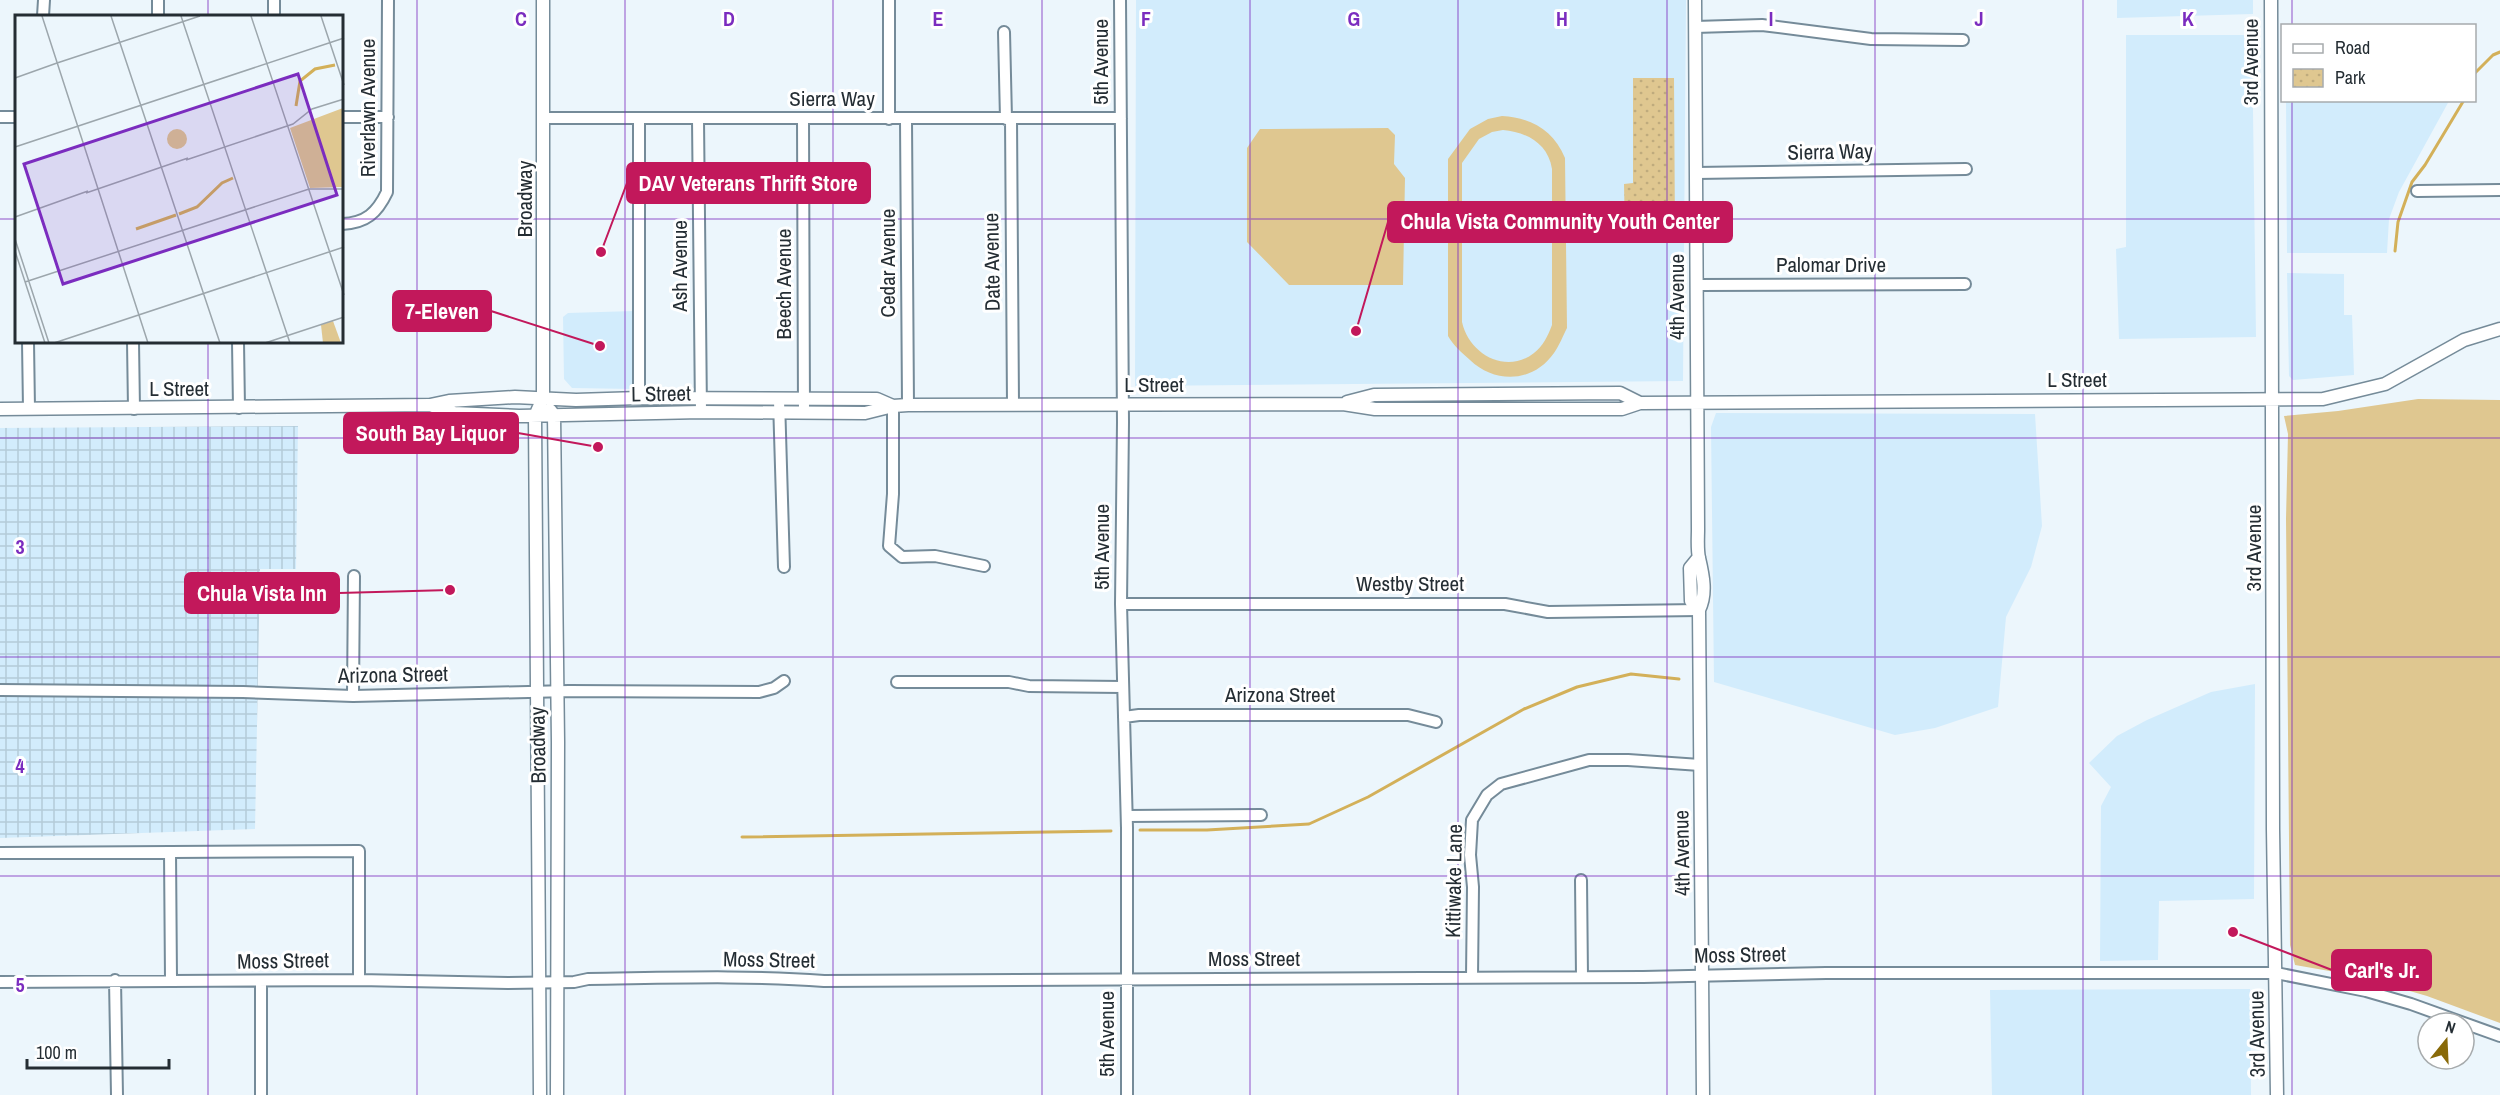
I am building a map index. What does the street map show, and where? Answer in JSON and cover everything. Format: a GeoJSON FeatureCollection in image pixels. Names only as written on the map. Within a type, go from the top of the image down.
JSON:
{"type":"FeatureCollection","features":[{"type":"Feature","properties":{"kind":"main road","name":"Broadway"},"geometry":{"type":"LineString","coordinates":[[540,1095],[535,416],[543,398],[543,0]]}},
{"type":"Feature","properties":{"kind":"main road","name":"4th Avenue"},"geometry":{"type":"LineString","coordinates":[[1695,0],[1699,557],[1690,568],[1691,601],[1699,610],[1702,1095]]}},
{"type":"Feature","properties":{"kind":"main road","name":"3rd Avenue"},"geometry":{"type":"LineString","coordinates":[[2271,0],[2273,829],[2277,1095]]}},
{"type":"Feature","properties":{"kind":"main road","name":"L Street"},"geometry":{"type":"LineString","coordinates":[[430,405],[454,412],[554,416],[701,412],[781,413],[804,407],[877,399],[893,406],[1343,404],[1375,409],[1622,409],[1640,403],[2323,399],[2385,384],[2464,340],[2500,329]]}},
{"type":"Feature","properties":{"kind":"main road","name":"L Street"},"geometry":{"type":"LineString","coordinates":[[0,410],[430,405],[466,399],[543,398],[779,400],[804,407]]}},
{"type":"Feature","properties":{"kind":"main road"},"geometry":{"type":"LineString","coordinates":[[543,398],[554,416]]}},
{"type":"Feature","properties":{"kind":"main road","name":"Broadway"},"geometry":{"type":"LineString","coordinates":[[554,416],[558,742],[557,1095]]}},
{"type":"Feature","properties":{"kind":"street"},"geometry":{"type":"LineString","coordinates":[[43,15],[44,0]]}},
{"type":"Feature","properties":{"kind":"street","name":"Riverlawn Avenue"},"geometry":{"type":"LineString","coordinates":[[344,224],[368,219],[380,207],[387,192],[388,0]]}},
{"type":"Feature","properties":{"kind":"street"},"geometry":{"type":"LineString","coordinates":[[889,0],[889,119]]}},
{"type":"Feature","properties":{"kind":"street","name":"5th Avenue"},"geometry":{"type":"LineString","coordinates":[[1120,0],[1123,404],[1122,687],[1127,816],[1127,1095]]}},
{"type":"Feature","properties":{"kind":"street"},"geometry":{"type":"LineString","coordinates":[[1695,27],[1762,26],[1871,39],[1963,40]]}},
{"type":"Feature","properties":{"kind":"street","name":"Date Avenue"},"geometry":{"type":"LineString","coordinates":[[1004,32],[1008,119],[1012,404]]}},
{"type":"Feature","properties":{"kind":"street"},"geometry":{"type":"LineString","coordinates":[[344,117],[388,117]]}},
{"type":"Feature","properties":{"kind":"street","name":"Sierra Way"},"geometry":{"type":"LineString","coordinates":[[544,118],[906,120],[1120,118]]}},
{"type":"Feature","properties":{"kind":"street","name":"Beech Avenue"},"geometry":{"type":"LineString","coordinates":[[803,118],[804,407]]}},
{"type":"Feature","properties":{"kind":"street"},"geometry":{"type":"LineString","coordinates":[[639,119],[639,398]]}},
{"type":"Feature","properties":{"kind":"street","name":"Ash Avenue"},"geometry":{"type":"LineString","coordinates":[[698,119],[701,412]]}},
{"type":"Feature","properties":{"kind":"street","name":"Cedar Avenue"},"geometry":{"type":"LineString","coordinates":[[906,120],[908,405]]}},
{"type":"Feature","properties":{"kind":"street","name":"Sierra Way"},"geometry":{"type":"LineString","coordinates":[[1696,173],[1966,169]]}},
{"type":"Feature","properties":{"kind":"street"},"geometry":{"type":"LineString","coordinates":[[2417,191],[2500,190]]}},
{"type":"Feature","properties":{"kind":"street","name":"Palomar Drive"},"geometry":{"type":"LineString","coordinates":[[1697,285],[1965,285]]}},
{"type":"Feature","properties":{"kind":"street"},"geometry":{"type":"LineString","coordinates":[[28,344],[28,409]]}},
{"type":"Feature","properties":{"kind":"street"},"geometry":{"type":"LineString","coordinates":[[133,344],[134,409]]}},
{"type":"Feature","properties":{"kind":"street"},"geometry":{"type":"LineString","coordinates":[[238,344],[239,408]]}},
{"type":"Feature","properties":{"kind":"street"},"geometry":{"type":"LineString","coordinates":[[779,400],[784,567]]}},
{"type":"Feature","properties":{"kind":"street"},"geometry":{"type":"LineString","coordinates":[[893,406],[893,494],[889,546],[902,557],[935,556],[984,566]]}},
{"type":"Feature","properties":{"kind":"street"},"geometry":{"type":"LineString","coordinates":[[353,696],[354,576]]}},
{"type":"Feature","properties":{"kind":"street","name":"Westby Street"},"geometry":{"type":"LineString","coordinates":[[1122,604],[1497,604],[1548,612],[1699,610]]}},
{"type":"Feature","properties":{"kind":"street","name":"Arizona Street"},"geometry":{"type":"LineString","coordinates":[[0,690],[243,692],[353,696],[537,692],[759,692],[774,688],[784,681]]}},
{"type":"Feature","properties":{"kind":"street"},"geometry":{"type":"LineString","coordinates":[[897,682],[1009,682],[1029,686],[1122,687]]}},
{"type":"Feature","properties":{"kind":"street","name":"Arizona Street"},"geometry":{"type":"LineString","coordinates":[[1124,717],[1139,715],[1408,715],[1436,722]]}},
{"type":"Feature","properties":{"kind":"street","name":"Kittiwake Lane"},"geometry":{"type":"LineString","coordinates":[[1472,977],[1473,887],[1470,855],[1472,820],[1479,804],[1487,795],[1501,784],[1589,760],[1700,765]]}},
{"type":"Feature","properties":{"kind":"street"},"geometry":{"type":"LineString","coordinates":[[1127,816],[1261,815]]}},
{"type":"Feature","properties":{"kind":"street"},"geometry":{"type":"LineString","coordinates":[[0,853],[359,851],[359,980]]}},
{"type":"Feature","properties":{"kind":"street"},"geometry":{"type":"LineString","coordinates":[[170,852],[171,980]]}},
{"type":"Feature","properties":{"kind":"street"},"geometry":{"type":"LineString","coordinates":[[1581,880],[1582,977]]}},
{"type":"Feature","properties":{"kind":"street","name":"Moss Street"},"geometry":{"type":"LineString","coordinates":[[0,982],[359,980],[557,982],[588,979],[722,978],[785,978],[824,981],[2276,973],[2366,991],[2411,1004],[2500,1036]]}},
{"type":"Feature","properties":{"kind":"street"},"geometry":{"type":"LineString","coordinates":[[115,980],[117,1095]]}},
{"type":"Feature","properties":{"kind":"street"},"geometry":{"type":"LineString","coordinates":[[261,981],[261,1095]]}},
{"type":"Feature","properties":{"kind":"shaded area"},"geometry":{"type":"Polygon","coordinates":[[[1136,0],[1686,0],[1683,381],[1135,386],[1136,0]]]}},
{"type":"Feature","properties":{"kind":"shaded area"},"geometry":{"type":"Polygon","coordinates":[[[2117,0],[2253,0],[2253,14],[2117,18],[2117,0]]]}},
{"type":"Feature","properties":{"kind":"shaded area"},"geometry":{"type":"Polygon","coordinates":[[[2126,35],[2252,35],[2256,337],[2119,339],[2116,249],[2126,247],[2126,35]]]}},
{"type":"Feature","properties":{"kind":"shaded area"},"geometry":{"type":"Polygon","coordinates":[[[2286,102],[2448,102],[2399,192],[2389,219],[2387,253],[2287,253],[2286,102]]]}},
{"type":"Feature","properties":{"kind":"shaded area"},"geometry":{"type":"Polygon","coordinates":[[[2287,273],[2344,274],[2344,315],[2352,315],[2354,375],[2293,380],[2289,376],[2287,273]]]}},
{"type":"Feature","properties":{"kind":"shaded area"},"geometry":{"type":"Polygon","coordinates":[[[634,311],[633,389],[572,388],[564,379],[563,317],[568,313],[634,311]]]}},
{"type":"Feature","properties":{"kind":"shaded area"},"geometry":{"type":"Polygon","coordinates":[[[1716,413],[2035,414],[2042,526],[2031,567],[2006,617],[1998,707],[1935,728],[1895,735],[1714,682],[1711,427],[1716,413]]]}},
{"type":"Feature","properties":{"kind":"shaded area"},"geometry":{"type":"Polygon","coordinates":[[[298,426],[296,569],[260,569],[255,829],[0,838],[0,428],[298,426]]]}},
{"type":"Feature","properties":{"kind":"shaded area"},"geometry":{"type":"Polygon","coordinates":[[[2255,684],[2254,899],[2159,901],[2158,960],[2100,961],[2101,806],[2111,787],[2089,763],[2117,736],[2147,720],[2211,692],[2255,684]]]}},
{"type":"Feature","properties":{"kind":"shaded area"},"geometry":{"type":"Polygon","coordinates":[[[2250,989],[2251,1095],[1992,1095],[1990,990],[2250,989]]]}},
{"type":"Feature","properties":{"kind":"green space"},"geometry":{"type":"Polygon","coordinates":[[[1633,78],[1674,78],[1675,235],[1625,236],[1624,184],[1633,183],[1633,78]]]}},
{"type":"Feature","properties":{"kind":"green space"},"geometry":{"type":"Polygon","coordinates":[[[1502,116],[1513,117],[1540,127],[1554,140],[1565,158],[1567,328],[1556,350],[1545,363],[1525,375],[1514,377],[1502,376],[1480,368],[1452,343],[1448,336],[1448,159],[1470,129],[1488,119],[1502,116]],[[1512,131],[1492,132],[1479,139],[1462,163],[1462,322],[1472,343],[1480,352],[1490,358],[1512,362],[1534,353],[1545,340],[1552,325],[1552,169],[1546,152],[1535,140],[1512,131]]]}},
{"type":"Feature","properties":{"kind":"green space"},"geometry":{"type":"Polygon","coordinates":[[[1388,128],[1395,135],[1394,164],[1405,178],[1403,285],[1289,285],[1247,242],[1247,148],[1260,129],[1388,128]]]}},
{"type":"Feature","properties":{"kind":"green space"},"geometry":{"type":"Polygon","coordinates":[[[2418,399],[2500,400],[2500,1023],[2476,1014],[2476,1011],[2468,1011],[2427,996],[2358,976],[2295,965],[2290,945],[2286,519],[2288,434],[2284,416],[2338,411],[2418,399]]]}},
{"type":"Feature","properties":{"kind":"waterway"},"geometry":{"type":"LineString","coordinates":[[2476,72],[2493,55],[2500,52]]}},
{"type":"Feature","properties":{"kind":"waterway"},"geometry":{"type":"LineString","coordinates":[[2395,251],[2398,222],[2412,182],[2425,165],[2463,102]]}},
{"type":"Feature","properties":{"kind":"waterway"},"geometry":{"type":"LineString","coordinates":[[1140,830],[1207,830],[1309,824],[1368,797],[1524,709],[1577,687],[1631,674],[1679,679]]}},
{"type":"Feature","properties":{"kind":"waterway"},"geometry":{"type":"LineString","coordinates":[[742,837],[1111,831]]}},
{"type":"Feature","properties":{"kind":"place","name":"DAV Veterans Thrift Store"},"geometry":{"type":"Point","coordinates":[601,252]}},
{"type":"Feature","properties":{"kind":"place","name":"Chula Vista Community Youth Center"},"geometry":{"type":"Point","coordinates":[1356,331]}},
{"type":"Feature","properties":{"kind":"place","name":"7-Eleven"},"geometry":{"type":"Point","coordinates":[600,346]}},
{"type":"Feature","properties":{"kind":"place","name":"South Bay Liquor"},"geometry":{"type":"Point","coordinates":[598,447]}},
{"type":"Feature","properties":{"kind":"place","name":"Chula Vista Inn"},"geometry":{"type":"Point","coordinates":[450,590]}},
{"type":"Feature","properties":{"kind":"place","name":"Carl's Jr."},"geometry":{"type":"Point","coordinates":[2233,932]}}]}
